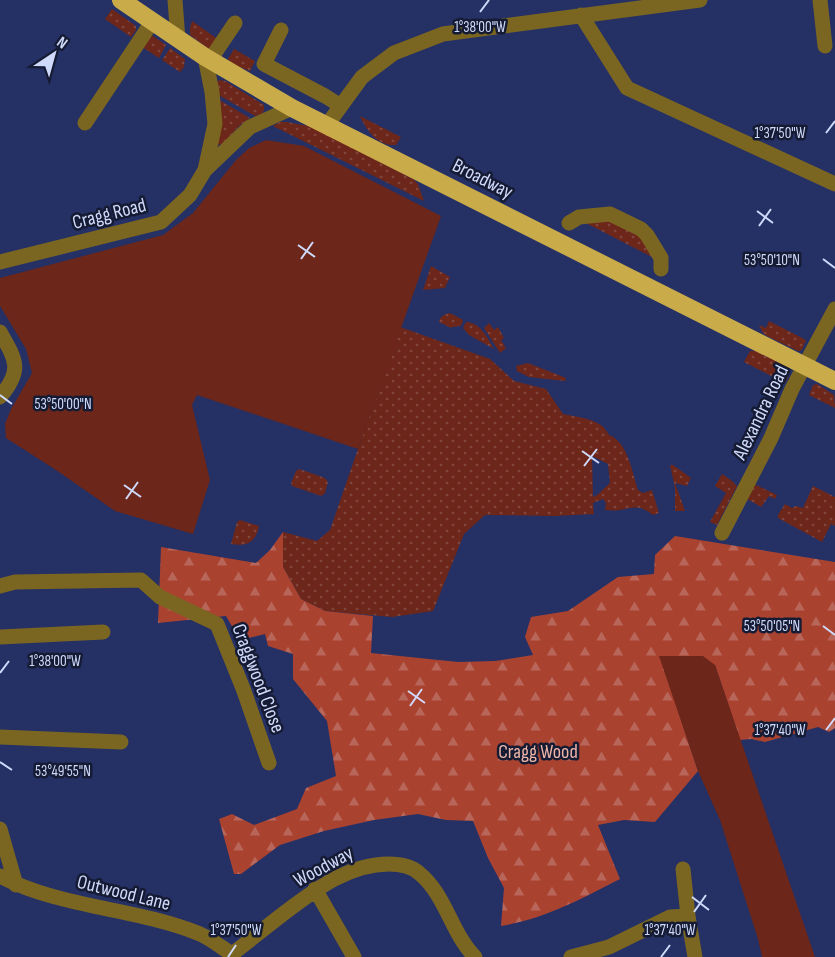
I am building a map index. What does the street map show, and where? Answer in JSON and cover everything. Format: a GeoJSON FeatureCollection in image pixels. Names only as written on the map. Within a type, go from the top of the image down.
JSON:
{"type":"FeatureCollection","features":[{"type":"Feature","properties":{"kind":"highway","name":"Broadway"},"geometry":{"type":"LineString","coordinates":[[121,0],[207,59],[292,108],[835,381]]}},
{"type":"Feature","properties":{"kind":"street"},"geometry":{"type":"LineString","coordinates":[[175,0],[178,40]]}},
{"type":"Feature","properties":{"kind":"street"},"geometry":{"type":"LineString","coordinates":[[327,125],[362,77],[394,53],[443,34],[699,0]]}},
{"type":"Feature","properties":{"kind":"street"},"geometry":{"type":"LineString","coordinates":[[820,0],[825,46]]}},
{"type":"Feature","properties":{"kind":"street"},"geometry":{"type":"LineString","coordinates":[[581,15],[627,88],[835,184]]}},
{"type":"Feature","properties":{"kind":"street"},"geometry":{"type":"LineString","coordinates":[[85,123],[152,22]]}},
{"type":"Feature","properties":{"kind":"street"},"geometry":{"type":"LineString","coordinates":[[207,59],[235,23]]}},
{"type":"Feature","properties":{"kind":"street"},"geometry":{"type":"LineString","coordinates":[[252,85],[281,30]]}},
{"type":"Feature","properties":{"kind":"street","name":"Cragg Road"},"geometry":{"type":"LineString","coordinates":[[205,170],[214,124],[207,59]]}},
{"type":"Feature","properties":{"kind":"street"},"geometry":{"type":"LineString","coordinates":[[264,64],[341,106]]}},
{"type":"Feature","properties":{"kind":"street","name":"Cragg Road"},"geometry":{"type":"LineString","coordinates":[[0,262],[162,222],[190,195],[205,170],[250,127],[292,108]]}},
{"type":"Feature","properties":{"kind":"street"},"geometry":{"type":"LineString","coordinates":[[569,223],[579,217],[609,214],[641,229],[661,258],[661,269]]}},
{"type":"Feature","properties":{"kind":"street","name":"Alexandra Road"},"geometry":{"type":"LineString","coordinates":[[722,533],[771,438],[792,388],[835,309]]}},
{"type":"Feature","properties":{"kind":"street"},"geometry":{"type":"LineString","coordinates":[[0,332],[11,351],[16,366],[11,383],[0,397]]}},
{"type":"Feature","properties":{"kind":"street","name":"Craggwood Close"},"geometry":{"type":"LineString","coordinates":[[0,586],[15,582],[141,579],[160,597],[217,624],[244,691],[269,763]]}},
{"type":"Feature","properties":{"kind":"street"},"geometry":{"type":"LineString","coordinates":[[0,637],[103,632]]}},
{"type":"Feature","properties":{"kind":"street"},"geometry":{"type":"LineString","coordinates":[[0,737],[121,742]]}},
{"type":"Feature","properties":{"kind":"street"},"geometry":{"type":"LineString","coordinates":[[0,829],[16,885]]}},
{"type":"Feature","properties":{"kind":"street","name":"Woodway"},"geometry":{"type":"LineString","coordinates":[[233,955],[315,889],[350,871],[374,864],[400,864],[418,871],[435,890],[466,949],[475,957]]}},
{"type":"Feature","properties":{"kind":"street"},"geometry":{"type":"LineString","coordinates":[[683,869],[695,957]]}},
{"type":"Feature","properties":{"kind":"street","name":"Outwood Lane"},"geometry":{"type":"LineString","coordinates":[[0,876],[16,885],[161,922],[202,935],[233,955]]}},
{"type":"Feature","properties":{"kind":"street"},"geometry":{"type":"LineString","coordinates":[[315,889],[354,957]]}},
{"type":"Feature","properties":{"kind":"street"},"geometry":{"type":"LineString","coordinates":[[571,957],[609,947],[670,917],[688,916]]}},
{"type":"Feature","properties":{"kind":"shaded area"},"geometry":{"type":"Polygon","coordinates":[[[112,9],[136,26],[131,37],[105,19],[112,9]]]}},
{"type":"Feature","properties":{"kind":"shaded area"},"geometry":{"type":"Polygon","coordinates":[[[192,21],[219,40],[209,49],[190,35],[192,21]]]}},
{"type":"Feature","properties":{"kind":"shaded area"},"geometry":{"type":"Polygon","coordinates":[[[150,34],[166,45],[159,58],[139,45],[150,34]]]}},
{"type":"Feature","properties":{"kind":"shaded area"},"geometry":{"type":"Polygon","coordinates":[[[170,48],[185,59],[184,67],[180,72],[162,60],[170,48]]]}},
{"type":"Feature","properties":{"kind":"shaded area"},"geometry":{"type":"Polygon","coordinates":[[[234,49],[255,61],[250,71],[234,65],[228,59],[234,49]]]}},
{"type":"Feature","properties":{"kind":"shaded area"},"geometry":{"type":"Polygon","coordinates":[[[220,80],[264,105],[262,114],[255,116],[215,93],[216,82],[220,80]]]}},
{"type":"Feature","properties":{"kind":"shaded area"},"geometry":{"type":"Polygon","coordinates":[[[216,98],[250,118],[219,145],[215,142],[216,98]]]}},
{"type":"Feature","properties":{"kind":"shaded area"},"geometry":{"type":"Polygon","coordinates":[[[360,116],[401,137],[396,145],[383,143],[374,137],[360,116]]]}},
{"type":"Feature","properties":{"kind":"shaded area"},"geometry":{"type":"Polygon","coordinates":[[[280,122],[313,127],[413,179],[418,184],[424,201],[273,126],[280,122]]]}},
{"type":"Feature","properties":{"kind":"shaded area"},"geometry":{"type":"Polygon","coordinates":[[[266,140],[304,146],[441,216],[358,449],[197,395],[192,405],[210,480],[193,534],[115,511],[6,438],[5,424],[11,409],[32,373],[26,349],[0,306],[0,278],[163,235],[193,213],[236,160],[249,148],[266,140]]]}},
{"type":"Feature","properties":{"kind":"shaded area"},"geometry":{"type":"Polygon","coordinates":[[[611,216],[625,229],[632,231],[635,229],[656,259],[580,220],[611,216]]]}},
{"type":"Feature","properties":{"kind":"shaded area"},"geometry":{"type":"Polygon","coordinates":[[[431,266],[450,277],[445,288],[423,290],[431,266]]]}},
{"type":"Feature","properties":{"kind":"shaded area"},"geometry":{"type":"Polygon","coordinates":[[[450,313],[463,320],[461,326],[451,328],[439,322],[440,318],[450,313]]]}},
{"type":"Feature","properties":{"kind":"shaded area"},"geometry":{"type":"Polygon","coordinates":[[[769,321],[806,340],[802,350],[798,351],[763,333],[759,325],[766,328],[769,321]]]}},
{"type":"Feature","properties":{"kind":"shaded area"},"geometry":{"type":"Polygon","coordinates":[[[466,322],[480,328],[494,349],[469,335],[463,328],[466,322]]]}},
{"type":"Feature","properties":{"kind":"shaded area"},"geometry":{"type":"Polygon","coordinates":[[[489,323],[494,330],[498,327],[504,338],[501,340],[506,348],[500,353],[484,328],[489,323]]]}},
{"type":"Feature","properties":{"kind":"shaded area"},"geometry":{"type":"Polygon","coordinates":[[[400,327],[490,359],[514,381],[546,389],[563,414],[601,425],[621,444],[625,451],[638,490],[643,493],[652,490],[659,513],[653,515],[637,508],[605,510],[606,503],[603,499],[593,503],[594,514],[485,515],[464,534],[433,611],[392,617],[325,611],[301,599],[283,567],[283,532],[317,541],[330,530],[400,327]],[[592,456],[593,497],[610,483],[608,464],[592,456]]]}},
{"type":"Feature","properties":{"kind":"shaded area"},"geometry":{"type":"Polygon","coordinates":[[[750,351],[756,351],[788,367],[790,372],[785,383],[744,362],[750,351]]]}},
{"type":"Feature","properties":{"kind":"shaded area"},"geometry":{"type":"Polygon","coordinates":[[[528,363],[566,378],[565,381],[529,377],[517,371],[516,366],[528,363]]]}},
{"type":"Feature","properties":{"kind":"shaded area"},"geometry":{"type":"Polygon","coordinates":[[[817,384],[834,395],[835,408],[809,395],[813,385],[817,384]]]}},
{"type":"Feature","properties":{"kind":"shaded area"},"geometry":{"type":"Polygon","coordinates":[[[670,465],[691,478],[687,486],[675,483],[685,511],[675,511],[675,488],[670,465]]]}},
{"type":"Feature","properties":{"kind":"shaded area"},"geometry":{"type":"Polygon","coordinates":[[[299,469],[325,478],[328,482],[325,493],[321,496],[292,486],[291,483],[299,469]]]}},
{"type":"Feature","properties":{"kind":"shaded area"},"geometry":{"type":"Polygon","coordinates":[[[722,474],[737,486],[717,525],[710,522],[726,493],[715,486],[722,474]]]}},
{"type":"Feature","properties":{"kind":"shaded area"},"geometry":{"type":"Polygon","coordinates":[[[754,484],[777,495],[775,499],[769,496],[761,507],[744,497],[754,484]]]}},
{"type":"Feature","properties":{"kind":"shaded area"},"geometry":{"type":"Polygon","coordinates":[[[813,486],[835,497],[835,526],[831,524],[822,542],[778,518],[785,504],[792,508],[796,506],[803,508],[813,486]]]}},
{"type":"Feature","properties":{"kind":"shaded area"},"geometry":{"type":"Polygon","coordinates":[[[240,520],[259,526],[258,531],[253,540],[246,544],[231,544],[237,522],[240,520]]]}},
{"type":"Feature","properties":{"kind":"shaded area"},"geometry":{"type":"Polygon","coordinates":[[[659,656],[703,656],[715,665],[815,957],[762,957],[720,820],[698,771],[659,656]]]}},
{"type":"Feature","properties":{"kind":"green space","name":"Cragg Wood"},"geometry":{"type":"Polygon","coordinates":[[[283,532],[283,567],[301,599],[325,611],[373,616],[371,653],[458,662],[495,661],[533,655],[525,637],[531,617],[568,611],[618,577],[654,574],[655,555],[675,536],[835,562],[835,728],[829,732],[818,727],[765,742],[751,739],[740,740],[715,665],[660,656],[698,771],[655,822],[624,820],[598,825],[620,879],[562,907],[517,923],[501,926],[504,888],[488,858],[473,821],[446,820],[418,814],[374,820],[324,831],[280,845],[241,874],[234,874],[219,819],[232,814],[254,825],[297,809],[306,788],[336,776],[327,721],[293,679],[293,654],[268,646],[265,634],[240,640],[226,616],[158,623],[161,547],[256,563],[270,550],[283,532]]]}}]}
